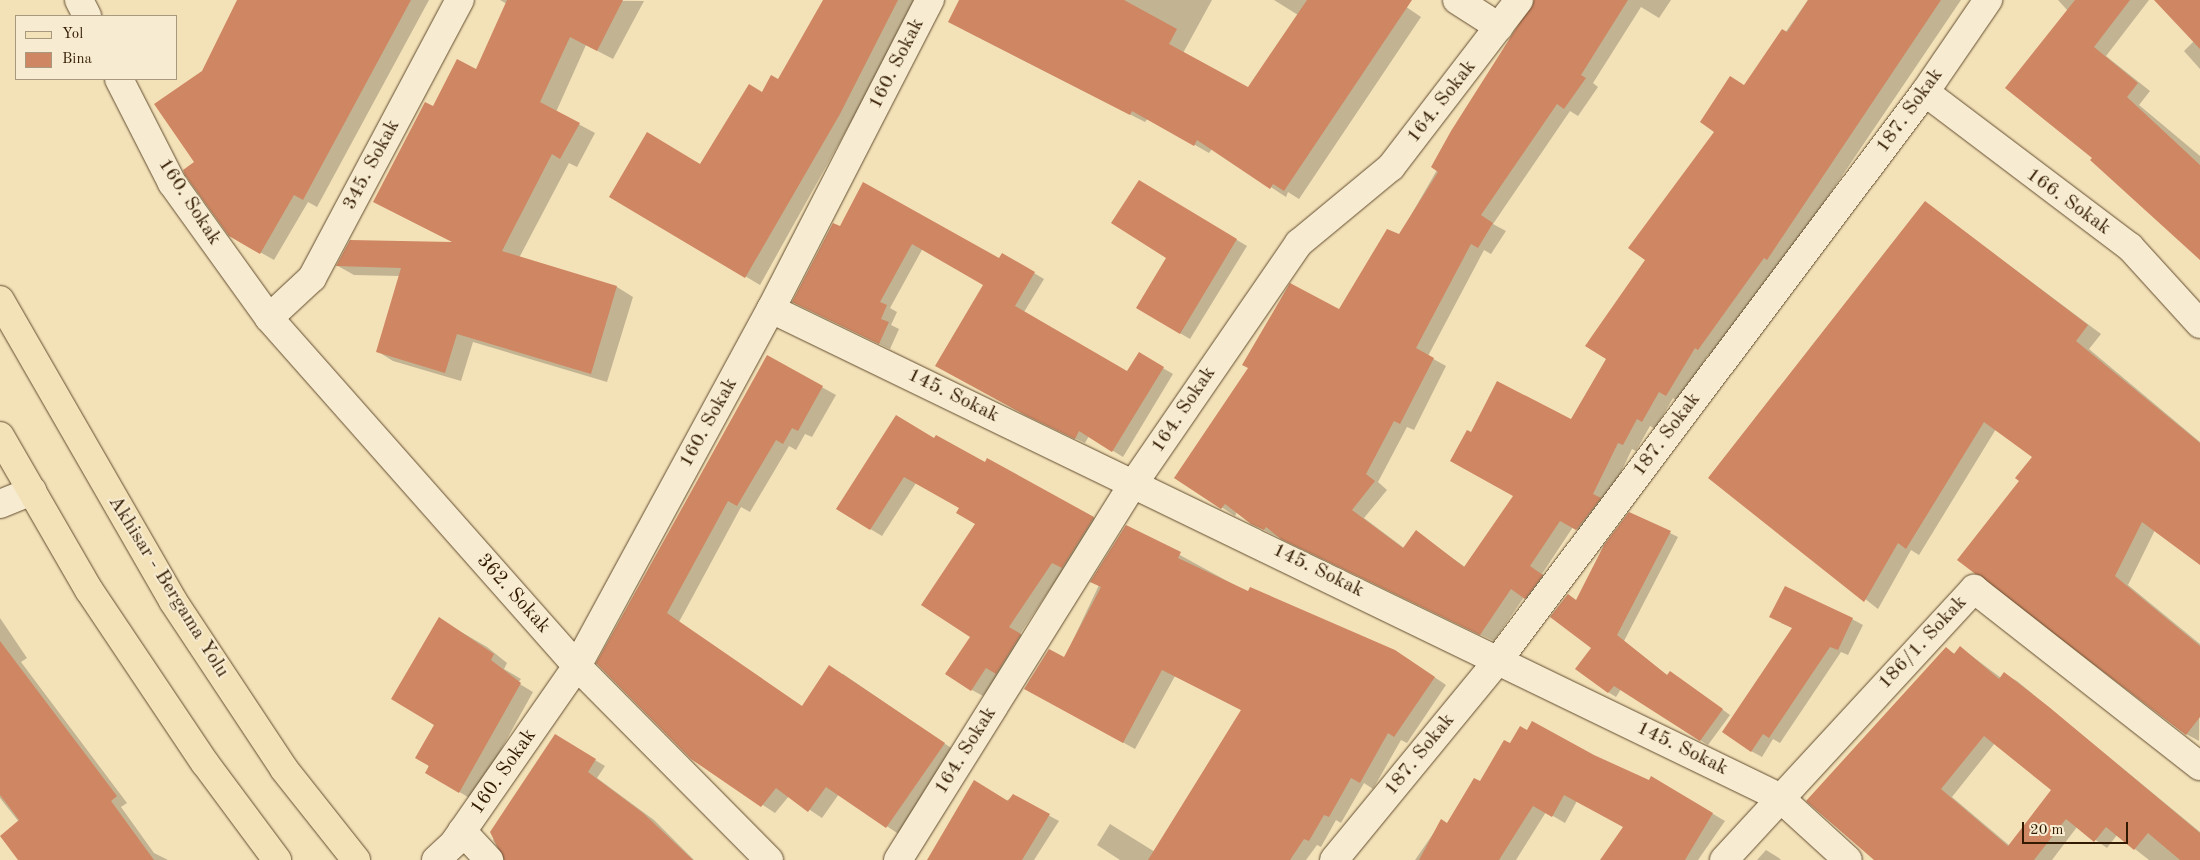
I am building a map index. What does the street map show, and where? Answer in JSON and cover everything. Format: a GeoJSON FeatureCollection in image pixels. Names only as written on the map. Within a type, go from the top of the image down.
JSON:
{"type":"FeatureCollection","features":[{"type":"Feature","properties":{"kind":"main road","name":"Akhisar - Bergama Yolu"},"geometry":{"type":"LineString","coordinates":[[0,300],[173,601],[284,768],[356,860]]}},
{"type":"Feature","properties":{"kind":"main road"},"geometry":{"type":"LineString","coordinates":[[0,436],[89,590],[204,763],[277,860]]}},
{"type":"Feature","properties":{"kind":"street"},"geometry":{"type":"LineString","coordinates":[[79,0],[87,15]]}},
{"type":"Feature","properties":{"kind":"street","name":"345. Sokak"},"geometry":{"type":"LineString","coordinates":[[269,318],[312,278],[460,0]]}},
{"type":"Feature","properties":{"kind":"street","name":"160. Sokak"},"geometry":{"type":"LineString","coordinates":[[436,860],[462,831],[577,666],[772,309],[930,0]]}},
{"type":"Feature","properties":{"kind":"street"},"geometry":{"type":"LineString","coordinates":[[1457,0],[1499,27]]}},
{"type":"Feature","properties":{"kind":"street","name":"164. Sokak"},"geometry":{"type":"LineString","coordinates":[[898,860],[1134,483],[1299,243],[1392,167],[1519,0]]}},
{"type":"Feature","properties":{"kind":"street","name":"187. Sokak"},"geometry":{"type":"LineString","coordinates":[[1334,860],[1499,659],[1925,92],[1988,0]]}},
{"type":"Feature","properties":{"kind":"street","name":"160. Sokak"},"geometry":{"type":"LineString","coordinates":[[120,80],[172,183],[269,318]]}},
{"type":"Feature","properties":{"kind":"street","name":"166. Sokak"},"geometry":{"type":"LineString","coordinates":[[1925,92],[2130,247],[2200,324]]}},
{"type":"Feature","properties":{"kind":"street","name":"145. Sokak"},"geometry":{"type":"LineString","coordinates":[[772,309],[1499,659],[1779,797],[1848,860]]}},
{"type":"Feature","properties":{"kind":"street","name":"362. Sokak"},"geometry":{"type":"LineString","coordinates":[[269,318],[577,666],[769,860]]}},
{"type":"Feature","properties":{"kind":"street"},"geometry":{"type":"LineString","coordinates":[[0,504],[32,491]]}},
{"type":"Feature","properties":{"kind":"street","name":"186/1. Sokak"},"geometry":{"type":"LineString","coordinates":[[1779,797],[1974,589],[2200,766]]}},
{"type":"Feature","properties":{"kind":"street"},"geometry":{"type":"LineString","coordinates":[[1724,860],[1779,797]]}},
{"type":"Feature","properties":{"kind":"street","name":"160. Sokak"},"geometry":{"type":"LineString","coordinates":[[462,831],[489,860]]}},
{"type":"Feature","properties":{"kind":"building"},"geometry":{"type":"Polygon","coordinates":[[[237,0],[411,0],[303,200],[294,195],[260,254],[229,236],[185,175],[183,170],[194,162],[154,104],[202,71],[237,0]]]}},
{"type":"Feature","properties":{"kind":"building"},"geometry":{"type":"Polygon","coordinates":[[[507,0],[623,0],[597,51],[570,37],[540,102],[580,123],[560,159],[552,154],[502,251],[617,286],[591,374],[457,334],[445,373],[376,352],[401,268],[336,266],[350,240],[452,242],[373,202],[425,102],[433,106],[457,59],[476,69],[507,0]]]}},
{"type":"Feature","properties":{"kind":"building"},"geometry":{"type":"Polygon","coordinates":[[[823,0],[898,0],[840,114],[745,278],[609,197],[647,132],[700,164],[749,84],[762,92],[771,75],[778,79],[823,0]]]}},
{"type":"Feature","properties":{"kind":"building"},"geometry":{"type":"Polygon","coordinates":[[[959,0],[1124,0],[1177,29],[1169,44],[1248,87],[1307,0],[1412,0],[1284,191],[1273,184],[1270,189],[1197,140],[1194,146],[1132,111],[1130,115],[948,22],[959,0]]]}},
{"type":"Feature","properties":{"kind":"building"},"geometry":{"type":"Polygon","coordinates":[[[1534,0],[1628,0],[1581,75],[1586,78],[1564,109],[1557,104],[1481,215],[1493,223],[1478,248],[1471,244],[1416,348],[1434,358],[1400,424],[1394,421],[1366,474],[1375,481],[1352,510],[1403,548],[1416,530],[1464,567],[1513,496],[1450,461],[1467,430],[1471,432],[1497,381],[1571,419],[1606,359],[1585,346],[1645,260],[1628,248],[1714,132],[1700,122],[1730,76],[1744,85],[1782,29],[1787,32],[1808,0],[1941,0],[1767,260],[1764,258],[1698,350],[1695,348],[1666,396],[1659,392],[1642,422],[1637,419],[1623,445],[1618,443],[1593,494],[1601,498],[1576,530],[1560,521],[1530,566],[1543,575],[1525,599],[1511,589],[1480,635],[1281,539],[1266,527],[1264,530],[1251,524],[1225,504],[1221,509],[1174,478],[1248,368],[1242,365],[1290,283],[1339,309],[1387,229],[1399,234],[1438,172],[1431,167],[1451,131],[1534,0]]]}},
{"type":"Feature","properties":{"kind":"building"},"geometry":{"type":"Polygon","coordinates":[[[2075,0],[2130,0],[2094,47],[2138,83],[2127,97],[2200,165],[2200,260],[2090,160],[2092,158],[2005,88],[2075,0]]]}},
{"type":"Feature","properties":{"kind":"building"},"geometry":{"type":"Polygon","coordinates":[[[2154,0],[2200,0],[2200,49],[2154,0]]]}},
{"type":"Feature","properties":{"kind":"building"},"geometry":{"type":"Polygon","coordinates":[[[1139,180],[1237,239],[1180,334],[1136,308],[1166,258],[1111,223],[1139,180]]]}},
{"type":"Feature","properties":{"kind":"building"},"geometry":{"type":"Polygon","coordinates":[[[863,182],[999,258],[1002,253],[1035,272],[1015,306],[1127,371],[1139,352],[1164,367],[1112,452],[1079,431],[1075,439],[1025,415],[935,366],[983,285],[912,244],[880,302],[887,305],[881,319],[889,322],[879,344],[792,302],[833,223],[840,226],[863,182]]]}},
{"type":"Feature","properties":{"kind":"building"},"geometry":{"type":"Polygon","coordinates":[[[1925,201],[2088,325],[2076,341],[2200,443],[2200,565],[2142,522],[2115,576],[2200,646],[2200,717],[2186,735],[1957,560],[2019,481],[2015,478],[2032,457],[1984,422],[1906,549],[1898,543],[1864,602],[1708,478],[1925,201]]]}},
{"type":"Feature","properties":{"kind":"building"},"geometry":{"type":"Polygon","coordinates":[[[767,355],[823,386],[798,431],[792,428],[783,444],[776,440],[737,506],[728,501],[667,613],[802,706],[829,665],[945,743],[886,828],[826,787],[808,812],[776,788],[761,807],[691,759],[596,663],[767,355]]]}},
{"type":"Feature","properties":{"kind":"building"},"geometry":{"type":"Polygon","coordinates":[[[896,415],[934,438],[936,435],[985,462],[987,458],[1094,517],[1062,568],[1052,563],[1009,627],[1021,634],[996,674],[986,668],[971,691],[945,674],[970,637],[921,605],[975,524],[956,513],[959,508],[904,477],[870,530],[836,509],[896,415]]]}},
{"type":"Feature","properties":{"kind":"building"},"geometry":{"type":"Polygon","coordinates":[[[1629,512],[1671,531],[1617,635],[1667,675],[1670,671],[1723,709],[1700,741],[1614,686],[1608,693],[1575,669],[1591,648],[1550,617],[1568,594],[1576,600],[1604,545],[1629,512]]]}},
{"type":"Feature","properties":{"kind":"building"},"geometry":{"type":"Polygon","coordinates":[[[1126,525],[1181,552],[1178,558],[1248,591],[1250,587],[1395,650],[1435,677],[1394,737],[1388,733],[1360,783],[1351,778],[1329,817],[1324,815],[1309,841],[1304,839],[1290,860],[1148,860],[1241,710],[1162,670],[1123,743],[1024,689],[1049,649],[1064,657],[1101,587],[1090,582],[1126,525]]]}},
{"type":"Feature","properties":{"kind":"building"},"geometry":{"type":"Polygon","coordinates":[[[1785,586],[1853,618],[1838,650],[1830,647],[1769,738],[1763,734],[1751,752],[1722,732],[1792,628],[1769,617],[1785,586]]]}},
{"type":"Feature","properties":{"kind":"building"},"geometry":{"type":"Polygon","coordinates":[[[439,617],[494,654],[491,660],[521,683],[459,793],[425,773],[429,766],[415,758],[434,725],[391,699],[439,617]]]}},
{"type":"Feature","properties":{"kind":"building"},"geometry":{"type":"Polygon","coordinates":[[[0,641],[117,796],[111,801],[154,860],[18,860],[0,836],[19,820],[0,795],[0,641]]]}},
{"type":"Feature","properties":{"kind":"building"},"geometry":{"type":"Polygon","coordinates":[[[1960,646],[1999,679],[2004,672],[2049,707],[2200,833],[2200,860],[2180,860],[2148,833],[2134,850],[2106,827],[2094,842],[2066,819],[2034,860],[1874,860],[1806,801],[1946,647],[1954,654],[1960,646]],[[1984,736],[1941,789],[2008,846],[2051,790],[1984,736]]]}},
{"type":"Feature","properties":{"kind":"building"},"geometry":{"type":"Polygon","coordinates":[[[1532,721],[1594,755],[1649,780],[1651,776],[1713,813],[1685,860],[1600,860],[1623,827],[1564,795],[1552,817],[1533,806],[1499,860],[1419,860],[1441,819],[1447,823],[1474,778],[1480,781],[1504,740],[1510,743],[1520,726],[1527,730],[1532,721]]]}},
{"type":"Feature","properties":{"kind":"building"},"geometry":{"type":"Polygon","coordinates":[[[555,734],[596,759],[588,772],[643,813],[693,860],[504,860],[490,832],[555,734]]]}},
{"type":"Feature","properties":{"kind":"building"},"geometry":{"type":"Polygon","coordinates":[[[974,780],[1008,801],[1013,794],[1050,814],[1022,860],[927,860],[974,780]]]}}]}
